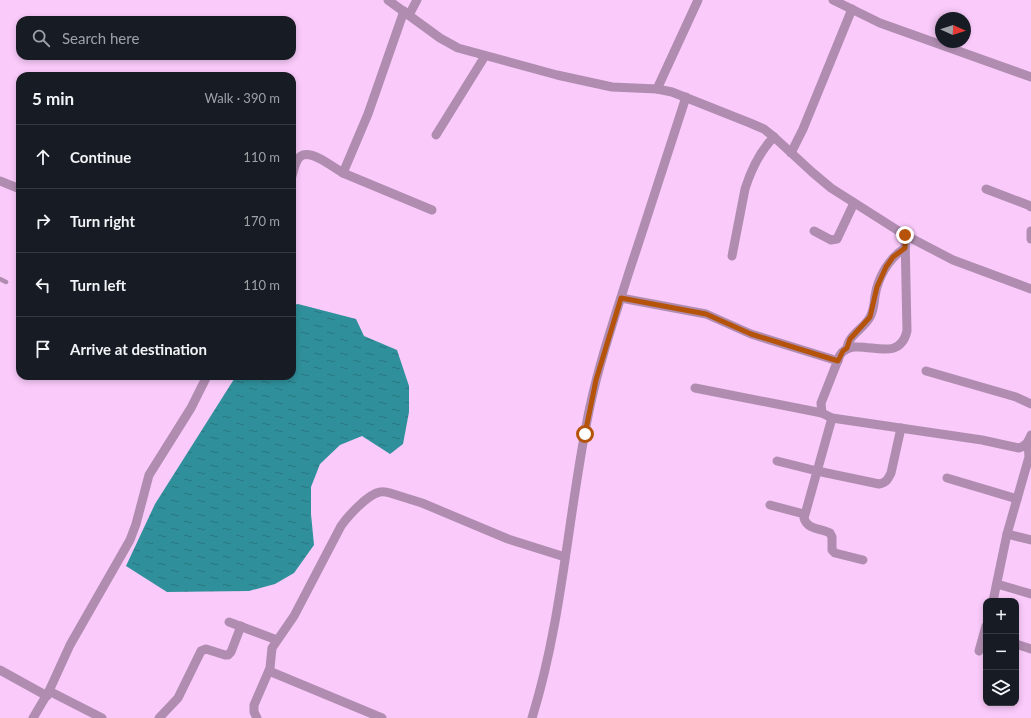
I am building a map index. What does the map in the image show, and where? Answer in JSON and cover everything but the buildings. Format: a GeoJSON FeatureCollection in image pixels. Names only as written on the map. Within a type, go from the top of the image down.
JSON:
{"type":"FeatureCollection","features":[{"type":"Feature","properties":{"kind":"street"},"geometry":{"type":"LineString","coordinates":[[388,0],[440,38],[458,48],[557,75],[612,87],[657,89],[672,92],[764,129],[831,188],[905,235],[953,260],[1031,289]]}},
{"type":"Feature","properties":{"kind":"street"},"geometry":{"type":"LineString","coordinates":[[343,173],[368,114],[407,13],[417,0]]}},
{"type":"Feature","properties":{"kind":"street"},"geometry":{"type":"LineString","coordinates":[[657,89],[698,0]]}},
{"type":"Feature","properties":{"kind":"street"},"geometry":{"type":"LineString","coordinates":[[833,0],[880,23],[1031,77]]}},
{"type":"Feature","properties":{"kind":"street"},"geometry":{"type":"LineString","coordinates":[[791,153],[803,129],[852,9]]}},
{"type":"Feature","properties":{"kind":"street"},"geometry":{"type":"LineString","coordinates":[[436,135],[486,56]]}},
{"type":"Feature","properties":{"kind":"street"},"geometry":{"type":"LineString","coordinates":[[532,718],[547,662],[589,410],[606,345],[686,97]]}},
{"type":"Feature","properties":{"kind":"street"},"geometry":{"type":"LineString","coordinates":[[732,256],[748,178],[764,148],[774,137]]}},
{"type":"Feature","properties":{"kind":"street"},"geometry":{"type":"LineString","coordinates":[[296,164],[298,158],[305,154],[316,157],[343,173],[432,210]]}},
{"type":"Feature","properties":{"kind":"street"},"geometry":{"type":"LineString","coordinates":[[0,181],[16,187]]}},
{"type":"Feature","properties":{"kind":"street"},"geometry":{"type":"LineString","coordinates":[[986,189],[1031,207]]}},
{"type":"Feature","properties":{"kind":"street"},"geometry":{"type":"LineString","coordinates":[[814,231],[831,240],[837,239],[854,203]]}},
{"type":"Feature","properties":{"kind":"street"},"geometry":{"type":"LineString","coordinates":[[1031,231],[1031,239]]}},
{"type":"Feature","properties":{"kind":"street"},"geometry":{"type":"LineString","coordinates":[[847,348],[886,349],[900,345],[903,342],[907,331],[905,235]]}},
{"type":"Feature","properties":{"kind":"street"},"geometry":{"type":"LineString","coordinates":[[822,413],[821,403],[843,351],[847,348],[850,339],[870,317],[877,287],[886,267],[893,257],[905,248]]}},
{"type":"Feature","properties":{"kind":"street"},"geometry":{"type":"LineString","coordinates":[[621,298],[706,314],[751,334],[838,361]]}},
{"type":"Feature","properties":{"kind":"street"},"geometry":{"type":"LineString","coordinates":[[926,371],[1016,397],[1031,404]]}},
{"type":"Feature","properties":{"kind":"street"},"geometry":{"type":"LineString","coordinates":[[33,718],[48,694],[70,645],[130,540],[136,524],[148,475],[191,408],[205,380]]}},
{"type":"Feature","properties":{"kind":"street"},"geometry":{"type":"LineString","coordinates":[[695,388],[822,413],[832,418],[982,440],[1019,448],[1024,447],[1029,439]]}},
{"type":"Feature","properties":{"kind":"street"},"geometry":{"type":"LineString","coordinates":[[832,418],[804,514],[805,523],[808,526],[830,533],[832,537],[832,550],[835,553],[864,560]]}},
{"type":"Feature","properties":{"kind":"street"},"geometry":{"type":"LineString","coordinates":[[777,461],[879,484],[884,483],[891,473],[901,428]]}},
{"type":"Feature","properties":{"kind":"street"},"geometry":{"type":"LineString","coordinates":[[994,598],[1007,534],[1029,457],[1029,439]]}},
{"type":"Feature","properties":{"kind":"street"},"geometry":{"type":"LineString","coordinates":[[946,478],[1016,499]]}},
{"type":"Feature","properties":{"kind":"street"},"geometry":{"type":"LineString","coordinates":[[1021,482],[1031,484]]}},
{"type":"Feature","properties":{"kind":"street"},"geometry":{"type":"LineString","coordinates":[[257,718],[254,712],[254,705],[271,666],[271,651],[294,616],[345,521],[371,496],[380,492],[390,493],[422,503],[508,538],[565,557]]}},
{"type":"Feature","properties":{"kind":"street"},"geometry":{"type":"LineString","coordinates":[[770,505],[804,514]]}},
{"type":"Feature","properties":{"kind":"street"},"geometry":{"type":"LineString","coordinates":[[1007,534],[1031,540]]}},
{"type":"Feature","properties":{"kind":"street"},"geometry":{"type":"LineString","coordinates":[[997,584],[1031,594]]}},
{"type":"Feature","properties":{"kind":"street"},"geometry":{"type":"LineString","coordinates":[[229,622],[277,640]]}},
{"type":"Feature","properties":{"kind":"street"},"geometry":{"type":"LineString","coordinates":[[159,718],[178,698],[201,651],[206,649],[228,655],[231,652],[241,626]]}},
{"type":"Feature","properties":{"kind":"street"},"geometry":{"type":"LineString","coordinates":[[979,651],[984,634]]}},
{"type":"Feature","properties":{"kind":"street"},"geometry":{"type":"LineString","coordinates":[[1019,645],[1031,649]]}},
{"type":"Feature","properties":{"kind":"street"},"geometry":{"type":"LineString","coordinates":[[0,670],[48,694],[102,718]]}},
{"type":"Feature","properties":{"kind":"street"},"geometry":{"type":"LineString","coordinates":[[269,671],[382,718]]}},
{"type":"Feature","properties":{"kind":"lane"},"geometry":{"type":"LineString","coordinates":[[0,279],[6,282]]}},
{"type":"Feature","properties":{"kind":"water"},"geometry":{"type":"Polygon","coordinates":[[[296,304],[356,319],[364,336],[397,350],[409,386],[409,412],[403,444],[390,454],[362,436],[340,445],[320,464],[311,487],[311,514],[314,545],[294,573],[275,584],[249,591],[167,592],[126,566],[155,504],[233,380],[296,380],[296,304]]]}},
{"type":"Feature","properties":{"kind":"route"},"geometry":{"type":"LineString","coordinates":[[585,434],[596,380],[621,298],[713,316],[751,334],[838,361],[840,355],[847,348],[850,339],[867,322],[873,312],[877,287],[886,267],[893,257],[905,248],[905,235]]}}]}
